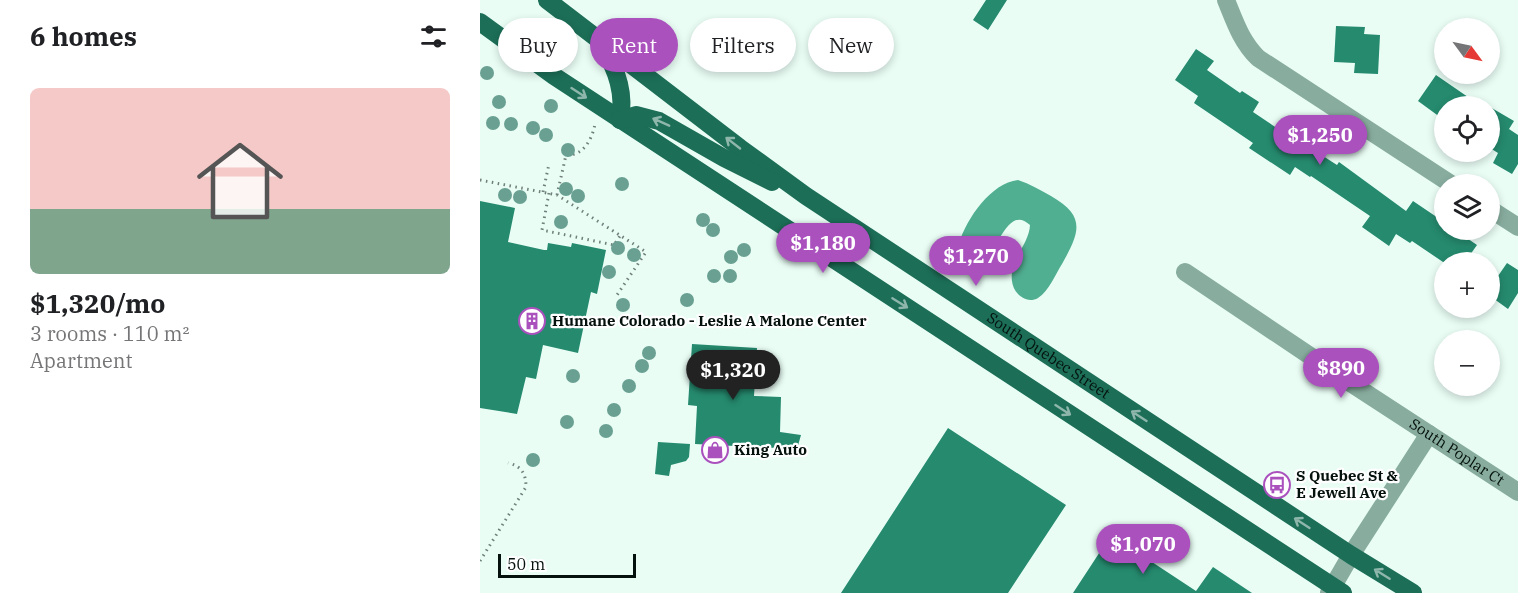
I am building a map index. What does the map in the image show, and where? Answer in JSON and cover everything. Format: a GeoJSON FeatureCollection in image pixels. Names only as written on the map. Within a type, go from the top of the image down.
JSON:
{"type":"FeatureCollection","features":[{"type":"Feature","properties":{"kind":"main road","name":"South Quebec Street"},"geometry":{"type":"LineString","coordinates":[[547,0],[590,33]]}},
{"type":"Feature","properties":{"kind":"main road"},"geometry":{"type":"LineString","coordinates":[[480,22],[554,76],[620,120],[1335,591]]}},
{"type":"Feature","properties":{"kind":"main road"},"geometry":{"type":"LineString","coordinates":[[616,72],[621,91],[620,120]]}},
{"type":"Feature","properties":{"kind":"main road","name":"South Quebec Street"},"geometry":{"type":"LineString","coordinates":[[641,72],[806,196],[1351,555],[1413,593]]}},
{"type":"Feature","properties":{"kind":"main road"},"geometry":{"type":"LineString","coordinates":[[620,120],[636,115],[659,121],[751,172],[806,196]]}},
{"type":"Feature","properties":{"kind":"street"},"geometry":{"type":"LineString","coordinates":[[1226,0],[1240,38],[1258,58],[1436,174]]}},
{"type":"Feature","properties":{"kind":"street"},"geometry":{"type":"LineString","coordinates":[[1500,215],[1518,227]]}},
{"type":"Feature","properties":{"kind":"street","name":"South Poplar Ct"},"geometry":{"type":"LineString","coordinates":[[1185,272],[1518,492]]}},
{"type":"Feature","properties":{"kind":"street"},"geometry":{"type":"LineString","coordinates":[[1335,591],[1351,555],[1429,434]]}},
{"type":"Feature","properties":{"kind":"path"},"geometry":{"type":"LineString","coordinates":[[558,195],[566,154],[572,155],[581,151],[592,136],[596,122]]}},
{"type":"Feature","properties":{"kind":"path"},"geometry":{"type":"LineString","coordinates":[[543,192],[549,164]]}},
{"type":"Feature","properties":{"kind":"path"},"geometry":{"type":"LineString","coordinates":[[480,180],[558,195],[645,252],[618,296]]}},
{"type":"Feature","properties":{"kind":"path"},"geometry":{"type":"LineString","coordinates":[[549,193],[542,230],[614,245],[620,236]]}},
{"type":"Feature","properties":{"kind":"path"},"geometry":{"type":"LineString","coordinates":[[480,561],[526,487],[526,479],[522,470],[508,463]]}},
{"type":"Feature","properties":{"kind":"shaded area"},"geometry":{"type":"Polygon","coordinates":[[[1018,180],[1062,203],[1075,218],[1076,225],[1073,243],[1052,282],[1042,295],[1033,300],[1021,297],[1012,281],[1013,266],[1030,225],[1020,220],[1011,223],[990,251],[981,256],[971,255],[959,243],[981,203],[999,188],[1018,180]]]}},
{"type":"Feature","properties":{"kind":"building"},"geometry":{"type":"Polygon","coordinates":[[[986,0],[1007,0],[988,30],[973,20],[986,0]]]}},
{"type":"Feature","properties":{"kind":"building"},"geometry":{"type":"Polygon","coordinates":[[[1336,26],[1365,27],[1364,34],[1380,35],[1378,74],[1354,73],[1355,63],[1334,62],[1336,26]]]}},
{"type":"Feature","properties":{"kind":"building"},"geometry":{"type":"Polygon","coordinates":[[[1196,49],[1214,61],[1207,70],[1240,93],[1242,91],[1259,102],[1253,112],[1287,135],[1296,122],[1317,136],[1309,147],[1337,165],[1339,162],[1406,211],[1413,201],[1434,215],[1434,240],[1470,240],[1477,245],[1472,252],[1434,252],[1434,256],[1412,241],[1410,243],[1396,234],[1389,246],[1362,227],[1370,216],[1295,167],[1290,175],[1249,148],[1253,143],[1194,103],[1198,96],[1175,80],[1196,49]]]}},
{"type":"Feature","properties":{"kind":"building"},"geometry":{"type":"Polygon","coordinates":[[[1434,78],[1434,84],[1449,84],[1466,96],[1434,96],[1434,113],[1418,101],[1434,78]]]}},
{"type":"Feature","properties":{"kind":"building"},"geometry":{"type":"Polygon","coordinates":[[[1500,113],[1514,121],[1509,129],[1518,135],[1518,164],[1512,174],[1493,163],[1500,162],[1500,113]]]}},
{"type":"Feature","properties":{"kind":"building","name":"Humane Colorado - Leslie A Malone Center"},"geometry":{"type":"Polygon","coordinates":[[[480,201],[515,208],[508,242],[544,250],[547,250],[548,243],[571,247],[572,243],[606,250],[597,294],[591,292],[578,353],[543,345],[536,379],[526,377],[517,414],[480,408],[480,201]]]}},
{"type":"Feature","properties":{"kind":"building"},"geometry":{"type":"Polygon","coordinates":[[[1507,263],[1518,270],[1518,293],[1508,309],[1500,303],[1500,273],[1507,263]]]}},
{"type":"Feature","properties":{"kind":"building"},"geometry":{"type":"Polygon","coordinates":[[[692,344],[757,348],[754,396],[781,397],[780,432],[801,435],[797,449],[695,444],[697,406],[688,405],[692,344]]]}},
{"type":"Feature","properties":{"kind":"building"},"geometry":{"type":"Polygon","coordinates":[[[948,428],[1066,505],[1008,593],[841,593],[948,428]]]}},
{"type":"Feature","properties":{"kind":"building"},"geometry":{"type":"Polygon","coordinates":[[[658,442],[690,444],[689,457],[686,461],[671,465],[669,476],[655,474],[658,442]]]}},
{"type":"Feature","properties":{"kind":"building"},"geometry":{"type":"Polygon","coordinates":[[[1111,535],[1196,591],[1213,567],[1252,593],[1073,593],[1111,535]]]}},
{"type":"Feature","properties":{"kind":"place","name":"Humane Colorado - Leslie A Malone Center"},"geometry":{"type":"Point","coordinates":[532,321]}},
{"type":"Feature","properties":{"kind":"place","name":"King Auto"},"geometry":{"type":"Point","coordinates":[715,450]}},
{"type":"Feature","properties":{"kind":"place","name":"S Quebec St & E Jewell Ave"},"geometry":{"type":"Point","coordinates":[1277,485]}}]}
